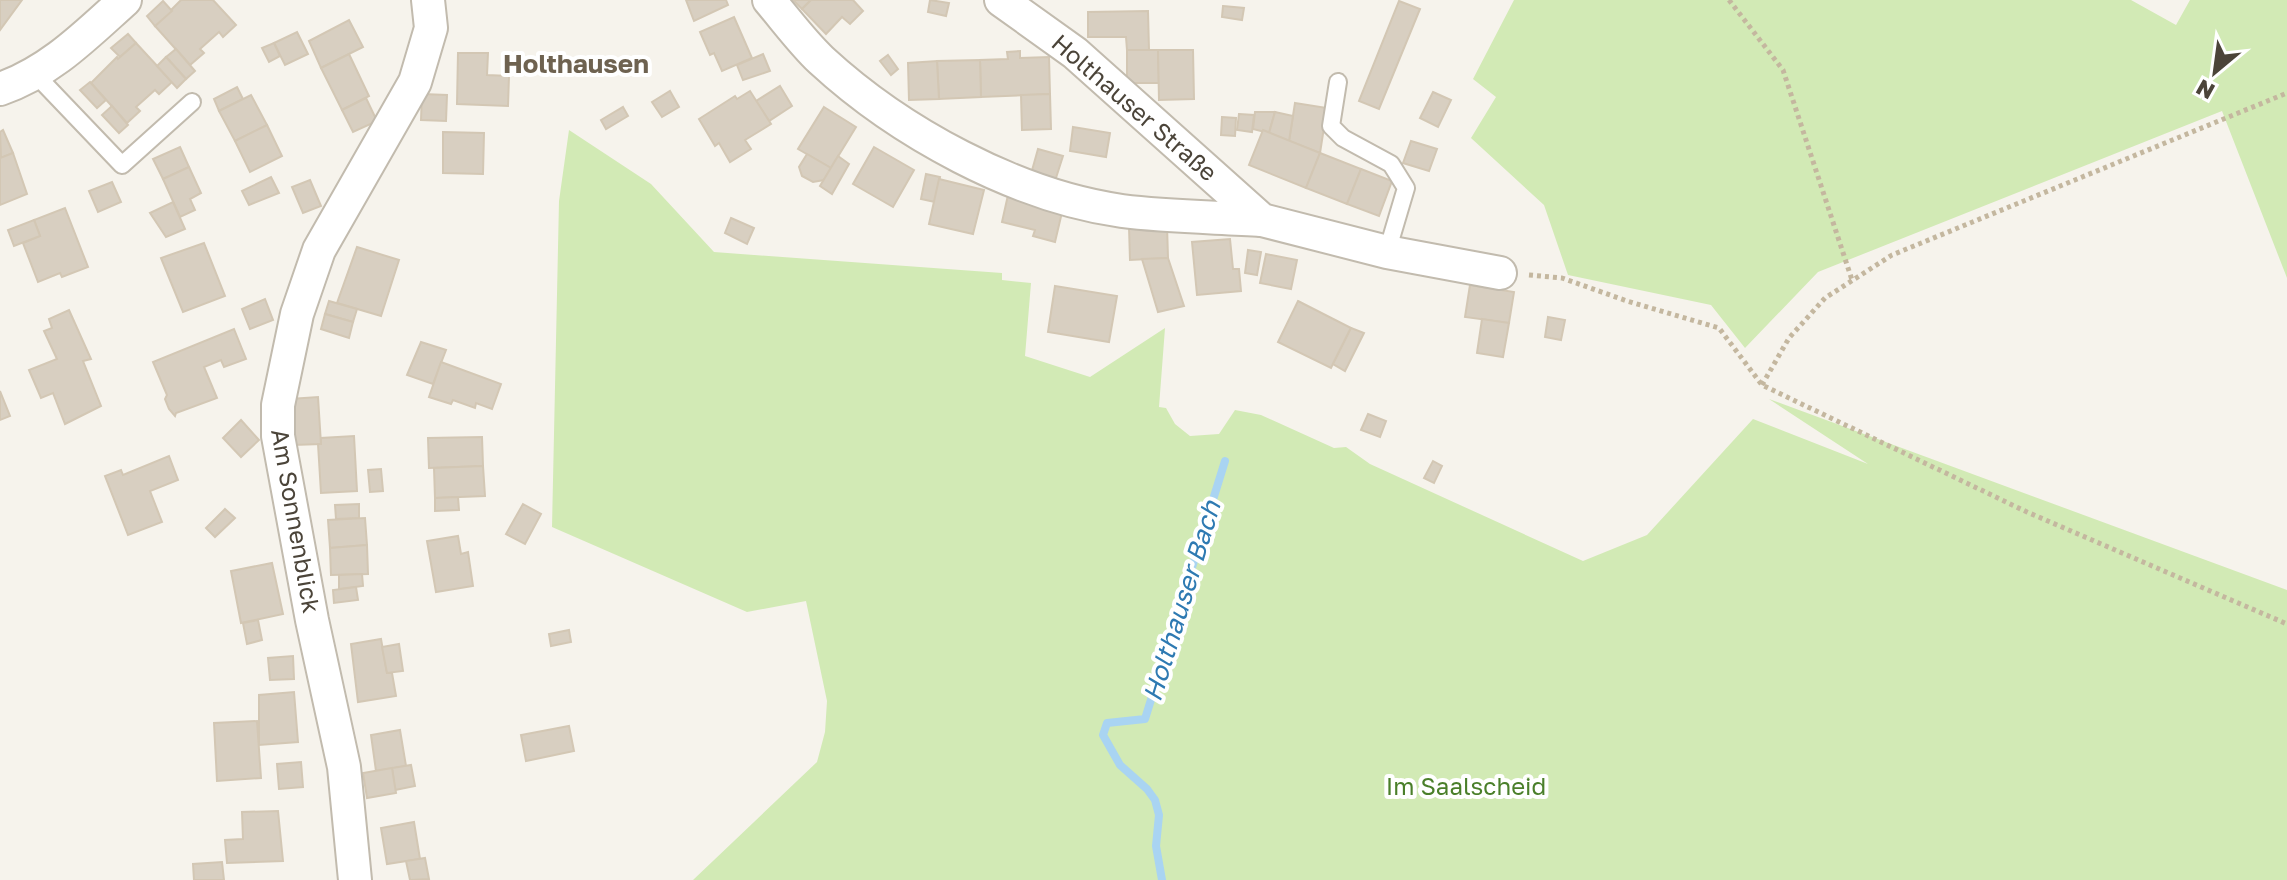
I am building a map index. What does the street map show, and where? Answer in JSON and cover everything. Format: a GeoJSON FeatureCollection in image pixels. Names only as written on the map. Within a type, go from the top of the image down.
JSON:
{"type":"FeatureCollection","features":[{"type":"Feature","properties":{"kind":"street"},"geometry":{"type":"LineString","coordinates":[[0,89],[35,74],[60,57],[125,0]]}},
{"type":"Feature","properties":{"kind":"street","name":"Am Sonnenblick"},"geometry":{"type":"LineString","coordinates":[[355,880],[344,767],[312,620],[278,436],[278,405],[297,314],[319,250],[415,82],[431,28],[428,0]]}},
{"type":"Feature","properties":{"kind":"street","name":"Holthauser Straße"},"geometry":{"type":"LineString","coordinates":[[769,0],[819,58],[884,113],[976,166],[1068,198],[1122,211],[1262,220],[1387,252],[1500,273]]}},
{"type":"Feature","properties":{"kind":"street","name":"Holthauser Straße"},"geometry":{"type":"LineString","coordinates":[[1001,0],[1075,53],[1262,220]]}},
{"type":"Feature","properties":{"kind":"lane"},"geometry":{"type":"LineString","coordinates":[[35,74],[122,165],[192,102]]}},
{"type":"Feature","properties":{"kind":"lane"},"geometry":{"type":"LineString","coordinates":[[1338,82],[1331,126],[1343,138],[1391,164],[1406,188],[1387,252]]}},
{"type":"Feature","properties":{"kind":"path"},"geometry":{"type":"LineString","coordinates":[[1729,0],[1783,70],[1852,280]]}},
{"type":"Feature","properties":{"kind":"path"},"geometry":{"type":"LineString","coordinates":[[1762,385],[1798,328],[1825,298],[1892,255],[2287,93]]}},
{"type":"Feature","properties":{"kind":"path"},"geometry":{"type":"LineString","coordinates":[[1500,273],[1562,278],[1719,328],[1762,385],[2027,512],[2287,624]]}},
{"type":"Feature","properties":{"kind":"green space"},"geometry":{"type":"Polygon","coordinates":[[[1514,0],[2131,0],[2176,25],[2190,0],[2287,0],[2287,278],[2222,111],[1818,272],[1745,348],[1711,305],[1568,275],[1544,205],[1471,138],[1496,97],[1473,79],[1514,0]]]}},
{"type":"Feature","properties":{"kind":"green space","name":"Im Saalscheid"},"geometry":{"type":"Polygon","coordinates":[[[569,130],[651,184],[714,252],[1002,273],[1002,280],[1031,283],[1025,356],[1090,377],[1165,328],[1159,407],[1166,408],[1175,424],[1190,436],[1219,434],[1235,410],[1261,415],[1334,448],[1346,447],[1370,464],[1583,561],[1647,535],[1753,419],[1868,464],[1769,399],[2287,590],[2287,880],[693,880],[817,762],[825,732],[827,701],[806,601],[747,612],[552,527],[559,201],[569,130]]]}},
{"type":"Feature","properties":{"kind":"building"},"geometry":{"type":"Polygon","coordinates":[[[0,0],[22,0],[0,30],[0,0]]]}},
{"type":"Feature","properties":{"kind":"building"},"geometry":{"type":"Polygon","coordinates":[[[181,0],[213,0],[236,25],[223,37],[219,32],[200,49],[204,53],[190,65],[155,26],[181,0]]]}},
{"type":"Feature","properties":{"kind":"building"},"geometry":{"type":"Polygon","coordinates":[[[686,0],[726,0],[728,5],[694,21],[686,0]]]}},
{"type":"Feature","properties":{"kind":"building"},"geometry":{"type":"Polygon","coordinates":[[[793,0],[811,0],[802,9],[793,0]]]}},
{"type":"Feature","properties":{"kind":"building"},"geometry":{"type":"Polygon","coordinates":[[[811,0],[853,0],[863,11],[850,24],[842,17],[826,34],[802,9],[811,0]]]}},
{"type":"Feature","properties":{"kind":"building"},"geometry":{"type":"Polygon","coordinates":[[[930,0],[949,3],[946,16],[928,12],[930,0]]]}},
{"type":"Feature","properties":{"kind":"building"},"geometry":{"type":"Polygon","coordinates":[[[163,1],[172,11],[155,26],[147,16],[163,1]]]}},
{"type":"Feature","properties":{"kind":"building"},"geometry":{"type":"Polygon","coordinates":[[[1399,1],[1420,9],[1379,109],[1359,101],[1399,1]]]}},
{"type":"Feature","properties":{"kind":"building"},"geometry":{"type":"Polygon","coordinates":[[[1223,6],[1244,8],[1242,20],[1222,17],[1223,6]]]}},
{"type":"Feature","properties":{"kind":"building"},"geometry":{"type":"Polygon","coordinates":[[[1148,11],[1149,50],[1127,50],[1126,37],[1088,37],[1088,12],[1148,11]]]}},
{"type":"Feature","properties":{"kind":"building"},"geometry":{"type":"Polygon","coordinates":[[[734,17],[752,58],[722,71],[714,53],[710,55],[700,32],[734,17]]]}},
{"type":"Feature","properties":{"kind":"building"},"geometry":{"type":"Polygon","coordinates":[[[349,20],[363,47],[321,68],[309,41],[349,20]]]}},
{"type":"Feature","properties":{"kind":"building"},"geometry":{"type":"Polygon","coordinates":[[[297,32],[308,54],[285,65],[274,43],[297,32]]]}},
{"type":"Feature","properties":{"kind":"building"},"geometry":{"type":"Polygon","coordinates":[[[128,34],[136,43],[120,57],[111,48],[128,34]]]}},
{"type":"Feature","properties":{"kind":"building"},"geometry":{"type":"Polygon","coordinates":[[[136,43],[172,82],[159,94],[155,90],[136,107],[140,111],[127,123],[91,83],[136,43]]]}},
{"type":"Feature","properties":{"kind":"building"},"geometry":{"type":"Polygon","coordinates":[[[274,43],[280,56],[269,62],[262,48],[274,43]]]}},
{"type":"Feature","properties":{"kind":"building"},"geometry":{"type":"Polygon","coordinates":[[[176,49],[195,71],[186,79],[166,57],[176,49]]]}},
{"type":"Feature","properties":{"kind":"building"},"geometry":{"type":"Polygon","coordinates":[[[1127,50],[1158,50],[1159,83],[1127,83],[1127,50]]]}},
{"type":"Feature","properties":{"kind":"building"},"geometry":{"type":"Polygon","coordinates":[[[1158,50],[1193,50],[1194,99],[1159,100],[1158,50]]]}},
{"type":"Feature","properties":{"kind":"building"},"geometry":{"type":"Polygon","coordinates":[[[1020,51],[1020,58],[1049,57],[1050,94],[981,97],[980,60],[1008,59],[1007,52],[1020,51]]]}},
{"type":"Feature","properties":{"kind":"building"},"geometry":{"type":"Polygon","coordinates":[[[458,53],[488,53],[487,75],[509,76],[508,106],[457,104],[458,53]]]}},
{"type":"Feature","properties":{"kind":"building"},"geometry":{"type":"Polygon","coordinates":[[[349,54],[369,96],[342,110],[321,68],[349,54]]]}},
{"type":"Feature","properties":{"kind":"building"},"geometry":{"type":"Polygon","coordinates":[[[763,54],[770,71],[743,80],[737,65],[763,54]]]}},
{"type":"Feature","properties":{"kind":"building"},"geometry":{"type":"Polygon","coordinates":[[[888,55],[898,69],[891,75],[880,61],[888,55]]]}},
{"type":"Feature","properties":{"kind":"building"},"geometry":{"type":"Polygon","coordinates":[[[166,57],[186,79],[177,88],[157,66],[166,57]]]}},
{"type":"Feature","properties":{"kind":"building"},"geometry":{"type":"Polygon","coordinates":[[[980,60],[981,97],[939,99],[937,61],[980,60]]]}},
{"type":"Feature","properties":{"kind":"building"},"geometry":{"type":"Polygon","coordinates":[[[937,61],[939,99],[909,100],[908,63],[937,61]]]}},
{"type":"Feature","properties":{"kind":"building"},"geometry":{"type":"Polygon","coordinates":[[[90,82],[106,100],[97,108],[80,90],[90,82]]]}},
{"type":"Feature","properties":{"kind":"building"},"geometry":{"type":"Polygon","coordinates":[[[780,86],[792,106],[769,121],[756,101],[780,86]]]}},
{"type":"Feature","properties":{"kind":"building"},"geometry":{"type":"Polygon","coordinates":[[[237,87],[243,99],[219,111],[214,99],[237,87]]]}},
{"type":"Feature","properties":{"kind":"building"},"geometry":{"type":"Polygon","coordinates":[[[670,91],[679,107],[662,117],[652,102],[670,91]]]}},
{"type":"Feature","properties":{"kind":"building"},"geometry":{"type":"Polygon","coordinates":[[[750,91],[771,124],[745,140],[751,149],[730,162],[719,143],[715,146],[699,119],[735,96],[737,99],[750,91]]]}},
{"type":"Feature","properties":{"kind":"building"},"geometry":{"type":"Polygon","coordinates":[[[1433,92],[1451,100],[1438,127],[1420,118],[1433,92]]]}},
{"type":"Feature","properties":{"kind":"building"},"geometry":{"type":"Polygon","coordinates":[[[422,94],[447,95],[446,121],[421,120],[422,94]]]}},
{"type":"Feature","properties":{"kind":"building"},"geometry":{"type":"Polygon","coordinates":[[[1050,94],[1051,129],[1022,130],[1021,95],[1050,94]]]}},
{"type":"Feature","properties":{"kind":"building"},"geometry":{"type":"Polygon","coordinates":[[[251,95],[267,125],[235,141],[219,111],[251,95]]]}},
{"type":"Feature","properties":{"kind":"building"},"geometry":{"type":"Polygon","coordinates":[[[366,98],[377,121],[353,132],[342,110],[366,98]]]}},
{"type":"Feature","properties":{"kind":"building"},"geometry":{"type":"Polygon","coordinates":[[[1295,103],[1327,108],[1320,153],[1289,141],[1295,103]]]}},
{"type":"Feature","properties":{"kind":"building"},"geometry":{"type":"Polygon","coordinates":[[[112,106],[128,125],[119,133],[102,115],[112,106]]]}},
{"type":"Feature","properties":{"kind":"building"},"geometry":{"type":"Polygon","coordinates":[[[623,107],[628,116],[606,129],[601,120],[623,107]]]}},
{"type":"Feature","properties":{"kind":"building"},"geometry":{"type":"Polygon","coordinates":[[[824,107],[856,127],[831,168],[798,149],[824,107]]]}},
{"type":"Feature","properties":{"kind":"building"},"geometry":{"type":"Polygon","coordinates":[[[1255,112],[1275,112],[1269,133],[1253,129],[1255,112]]]}},
{"type":"Feature","properties":{"kind":"building"},"geometry":{"type":"Polygon","coordinates":[[[1275,112],[1293,116],[1289,141],[1269,133],[1275,112]]]}},
{"type":"Feature","properties":{"kind":"building"},"geometry":{"type":"Polygon","coordinates":[[[1239,114],[1254,115],[1252,132],[1237,130],[1239,114]]]}},
{"type":"Feature","properties":{"kind":"building"},"geometry":{"type":"Polygon","coordinates":[[[1222,117],[1236,118],[1235,136],[1221,135],[1222,117]]]}},
{"type":"Feature","properties":{"kind":"building"},"geometry":{"type":"Polygon","coordinates":[[[267,125],[282,156],[250,172],[235,141],[267,125]]]}},
{"type":"Feature","properties":{"kind":"building"},"geometry":{"type":"Polygon","coordinates":[[[1073,127],[1110,133],[1106,157],[1070,151],[1073,127]]]}},
{"type":"Feature","properties":{"kind":"building"},"geometry":{"type":"Polygon","coordinates":[[[3,130],[13,153],[1,158],[0,132],[3,130]]]}},
{"type":"Feature","properties":{"kind":"building"},"geometry":{"type":"Polygon","coordinates":[[[1263,130],[1320,153],[1306,188],[1249,165],[1263,130]]]}},
{"type":"Feature","properties":{"kind":"building"},"geometry":{"type":"Polygon","coordinates":[[[443,132],[484,133],[483,174],[443,173],[443,132]]]}},
{"type":"Feature","properties":{"kind":"building"},"geometry":{"type":"Polygon","coordinates":[[[1411,141],[1437,149],[1429,171],[1403,163],[1411,141]]]}},
{"type":"Feature","properties":{"kind":"building"},"geometry":{"type":"Polygon","coordinates":[[[180,147],[189,167],[163,179],[153,159],[180,147]]]}},
{"type":"Feature","properties":{"kind":"building"},"geometry":{"type":"Polygon","coordinates":[[[874,147],[914,170],[893,207],[853,184],[874,147]]]}},
{"type":"Feature","properties":{"kind":"building"},"geometry":{"type":"Polygon","coordinates":[[[1038,149],[1063,156],[1055,181],[1031,174],[1038,149]]]}},
{"type":"Feature","properties":{"kind":"building"},"geometry":{"type":"Polygon","coordinates":[[[13,153],[27,194],[0,205],[0,158],[13,153]]]}},
{"type":"Feature","properties":{"kind":"building"},"geometry":{"type":"Polygon","coordinates":[[[1320,153],[1361,169],[1347,204],[1306,188],[1320,153]]]}},
{"type":"Feature","properties":{"kind":"building"},"geometry":{"type":"Polygon","coordinates":[[[807,154],[831,168],[824,180],[813,182],[802,176],[799,167],[807,154]]]}},
{"type":"Feature","properties":{"kind":"building"},"geometry":{"type":"Polygon","coordinates":[[[838,156],[849,164],[832,194],[820,186],[838,156]]]}},
{"type":"Feature","properties":{"kind":"building"},"geometry":{"type":"Polygon","coordinates":[[[189,167],[201,193],[190,199],[195,210],[180,217],[163,179],[189,167]]]}},
{"type":"Feature","properties":{"kind":"building"},"geometry":{"type":"Polygon","coordinates":[[[1361,169],[1392,181],[1379,216],[1347,204],[1361,169]]]}},
{"type":"Feature","properties":{"kind":"building"},"geometry":{"type":"Polygon","coordinates":[[[926,174],[940,177],[935,202],[921,199],[926,174]]]}},
{"type":"Feature","properties":{"kind":"building"},"geometry":{"type":"Polygon","coordinates":[[[271,177],[279,193],[249,205],[242,191],[271,177]]]}},
{"type":"Feature","properties":{"kind":"building"},"geometry":{"type":"Polygon","coordinates":[[[939,179],[984,190],[973,234],[929,224],[939,179]]]}},
{"type":"Feature","properties":{"kind":"building"},"geometry":{"type":"Polygon","coordinates":[[[310,180],[321,206],[303,213],[292,187],[310,180]]]}},
{"type":"Feature","properties":{"kind":"building"},"geometry":{"type":"Polygon","coordinates":[[[112,182],[121,202],[98,212],[89,191],[112,182]]]}},
{"type":"Feature","properties":{"kind":"building"},"geometry":{"type":"Polygon","coordinates":[[[1008,195],[1063,208],[1055,242],[1033,236],[1035,230],[1002,222],[1008,195]]]}},
{"type":"Feature","properties":{"kind":"building"},"geometry":{"type":"Polygon","coordinates":[[[173,202],[185,229],[166,237],[150,213],[173,202]]]}},
{"type":"Feature","properties":{"kind":"building"},"geometry":{"type":"Polygon","coordinates":[[[65,208],[88,267],[38,282],[23,243],[40,236],[34,220],[65,208]]]}},
{"type":"Feature","properties":{"kind":"building"},"geometry":{"type":"Polygon","coordinates":[[[731,218],[754,228],[747,244],[725,233],[731,218]]]}},
{"type":"Feature","properties":{"kind":"building"},"geometry":{"type":"Polygon","coordinates":[[[34,220],[40,236],[14,246],[8,230],[34,220]]]}},
{"type":"Feature","properties":{"kind":"building"},"geometry":{"type":"Polygon","coordinates":[[[1167,225],[1168,258],[1130,260],[1129,227],[1167,225]]]}},
{"type":"Feature","properties":{"kind":"building"},"geometry":{"type":"Polygon","coordinates":[[[1230,239],[1233,269],[1239,269],[1241,291],[1197,295],[1192,242],[1230,239]]]}},
{"type":"Feature","properties":{"kind":"building"},"geometry":{"type":"Polygon","coordinates":[[[204,243],[225,296],[183,312],[161,258],[204,243]]]}},
{"type":"Feature","properties":{"kind":"building"},"geometry":{"type":"Polygon","coordinates":[[[357,247],[399,260],[381,316],[337,303],[357,247]]]}},
{"type":"Feature","properties":{"kind":"building"},"geometry":{"type":"Polygon","coordinates":[[[1248,250],[1261,252],[1257,275],[1245,273],[1248,250]]]}},
{"type":"Feature","properties":{"kind":"building"},"geometry":{"type":"Polygon","coordinates":[[[1266,254],[1297,260],[1291,289],[1260,283],[1266,254]]]}},
{"type":"Feature","properties":{"kind":"building"},"geometry":{"type":"Polygon","coordinates":[[[1168,258],[1184,306],[1158,312],[1142,259],[1168,258]]]}},
{"type":"Feature","properties":{"kind":"building"},"geometry":{"type":"Polygon","coordinates":[[[1470,285],[1514,292],[1509,323],[1465,317],[1470,285]]]}},
{"type":"Feature","properties":{"kind":"building"},"geometry":{"type":"Polygon","coordinates":[[[1055,286],[1117,296],[1109,342],[1048,332],[1055,286]]]}},
{"type":"Feature","properties":{"kind":"building"},"geometry":{"type":"Polygon","coordinates":[[[265,299],[273,320],[250,329],[242,309],[265,299]]]}},
{"type":"Feature","properties":{"kind":"building"},"geometry":{"type":"Polygon","coordinates":[[[329,301],[357,309],[353,322],[325,314],[329,301]]]}},
{"type":"Feature","properties":{"kind":"building"},"geometry":{"type":"Polygon","coordinates":[[[1298,301],[1351,328],[1331,368],[1278,342],[1298,301]]]}},
{"type":"Feature","properties":{"kind":"building"},"geometry":{"type":"Polygon","coordinates":[[[69,310],[91,359],[83,361],[101,406],[65,424],[53,393],[41,398],[29,370],[57,359],[44,331],[52,328],[49,319],[69,310]]]}},
{"type":"Feature","properties":{"kind":"building"},"geometry":{"type":"Polygon","coordinates":[[[325,314],[353,322],[349,338],[321,329],[325,314]]]}},
{"type":"Feature","properties":{"kind":"building"},"geometry":{"type":"Polygon","coordinates":[[[1548,317],[1565,320],[1561,340],[1545,337],[1548,317]]]}},
{"type":"Feature","properties":{"kind":"building"},"geometry":{"type":"Polygon","coordinates":[[[1482,319],[1509,323],[1503,357],[1477,353],[1482,319]]]}},
{"type":"Feature","properties":{"kind":"building"},"geometry":{"type":"Polygon","coordinates":[[[1351,328],[1364,333],[1345,371],[1333,364],[1351,328]]]}},
{"type":"Feature","properties":{"kind":"building"},"geometry":{"type":"Polygon","coordinates":[[[234,329],[246,359],[224,367],[221,360],[204,367],[217,398],[175,416],[169,409],[165,399],[167,395],[153,362],[234,329]]]}},
{"type":"Feature","properties":{"kind":"building"},"geometry":{"type":"Polygon","coordinates":[[[421,342],[446,350],[433,384],[407,375],[421,342]]]}},
{"type":"Feature","properties":{"kind":"building"},"geometry":{"type":"Polygon","coordinates":[[[441,362],[501,384],[492,409],[476,403],[475,408],[453,400],[451,404],[429,397],[441,362]]]}},
{"type":"Feature","properties":{"kind":"building"},"geometry":{"type":"Polygon","coordinates":[[[0,391],[10,416],[0,420],[0,391]]]}},
{"type":"Feature","properties":{"kind":"building"},"geometry":{"type":"Polygon","coordinates":[[[318,397],[321,444],[293,445],[290,399],[318,397]]]}},
{"type":"Feature","properties":{"kind":"building"},"geometry":{"type":"Polygon","coordinates":[[[1368,414],[1386,421],[1380,437],[1361,430],[1368,414]]]}},
{"type":"Feature","properties":{"kind":"building"},"geometry":{"type":"Polygon","coordinates":[[[241,420],[259,440],[241,457],[223,438],[241,420]]]}},
{"type":"Feature","properties":{"kind":"building"},"geometry":{"type":"Polygon","coordinates":[[[354,436],[357,491],[321,493],[318,444],[321,444],[321,438],[354,436]]]}},
{"type":"Feature","properties":{"kind":"building"},"geometry":{"type":"Polygon","coordinates":[[[482,437],[483,466],[429,468],[428,438],[482,437]]]}},
{"type":"Feature","properties":{"kind":"building"},"geometry":{"type":"Polygon","coordinates":[[[169,456],[178,480],[150,491],[162,522],[128,535],[105,476],[121,470],[123,475],[169,456]]]}},
{"type":"Feature","properties":{"kind":"building"},"geometry":{"type":"Polygon","coordinates":[[[1433,461],[1442,466],[1434,483],[1424,478],[1433,461]]]}},
{"type":"Feature","properties":{"kind":"building"},"geometry":{"type":"Polygon","coordinates":[[[483,466],[485,496],[435,498],[434,468],[483,466]]]}},
{"type":"Feature","properties":{"kind":"building"},"geometry":{"type":"Polygon","coordinates":[[[381,469],[383,491],[370,492],[368,470],[381,469]]]}},
{"type":"Feature","properties":{"kind":"building"},"geometry":{"type":"Polygon","coordinates":[[[458,497],[459,510],[435,511],[435,498],[458,497]]]}},
{"type":"Feature","properties":{"kind":"building"},"geometry":{"type":"Polygon","coordinates":[[[359,504],[359,518],[336,519],[335,505],[359,504]]]}},
{"type":"Feature","properties":{"kind":"building"},"geometry":{"type":"Polygon","coordinates":[[[523,504],[541,514],[525,544],[506,534],[523,504]]]}},
{"type":"Feature","properties":{"kind":"building"},"geometry":{"type":"Polygon","coordinates":[[[225,509],[235,518],[215,537],[206,528],[225,509]]]}},
{"type":"Feature","properties":{"kind":"building"},"geometry":{"type":"Polygon","coordinates":[[[365,518],[367,545],[330,548],[328,520],[365,518]]]}},
{"type":"Feature","properties":{"kind":"building"},"geometry":{"type":"Polygon","coordinates":[[[458,536],[461,554],[468,552],[473,586],[436,592],[427,541],[458,536]]]}},
{"type":"Feature","properties":{"kind":"building"},"geometry":{"type":"Polygon","coordinates":[[[367,545],[368,574],[331,575],[330,548],[367,545]]]}},
{"type":"Feature","properties":{"kind":"building"},"geometry":{"type":"Polygon","coordinates":[[[272,563],[283,614],[241,623],[231,571],[272,563]]]}},
{"type":"Feature","properties":{"kind":"building"},"geometry":{"type":"Polygon","coordinates":[[[362,574],[363,586],[339,589],[339,575],[362,574]]]}},
{"type":"Feature","properties":{"kind":"building"},"geometry":{"type":"Polygon","coordinates":[[[356,587],[358,600],[334,603],[333,590],[356,587]]]}},
{"type":"Feature","properties":{"kind":"building"},"geometry":{"type":"Polygon","coordinates":[[[258,620],[262,640],[247,644],[243,623],[258,620]]]}},
{"type":"Feature","properties":{"kind":"building"},"geometry":{"type":"Polygon","coordinates":[[[569,630],[571,642],[551,646],[549,634],[569,630]]]}},
{"type":"Feature","properties":{"kind":"building"},"geometry":{"type":"Polygon","coordinates":[[[381,639],[387,673],[392,673],[396,696],[358,702],[351,644],[381,639]]]}},
{"type":"Feature","properties":{"kind":"building"},"geometry":{"type":"Polygon","coordinates":[[[399,644],[403,671],[387,673],[382,647],[399,644]]]}},
{"type":"Feature","properties":{"kind":"building"},"geometry":{"type":"Polygon","coordinates":[[[293,656],[294,679],[270,680],[268,658],[293,656]]]}},
{"type":"Feature","properties":{"kind":"building"},"geometry":{"type":"Polygon","coordinates":[[[294,692],[298,742],[259,745],[259,695],[294,692]]]}},
{"type":"Feature","properties":{"kind":"building"},"geometry":{"type":"Polygon","coordinates":[[[257,721],[261,778],[217,781],[214,723],[257,721]]]}},
{"type":"Feature","properties":{"kind":"building"},"geometry":{"type":"Polygon","coordinates":[[[569,726],[574,751],[526,761],[521,735],[569,726]]]}},
{"type":"Feature","properties":{"kind":"building"},"geometry":{"type":"Polygon","coordinates":[[[400,730],[406,766],[376,771],[371,735],[400,730]]]}},
{"type":"Feature","properties":{"kind":"building"},"geometry":{"type":"Polygon","coordinates":[[[301,762],[303,787],[279,789],[277,764],[301,762]]]}},
{"type":"Feature","properties":{"kind":"building"},"geometry":{"type":"Polygon","coordinates":[[[411,765],[415,786],[395,790],[392,768],[411,765]]]}},
{"type":"Feature","properties":{"kind":"building"},"geometry":{"type":"Polygon","coordinates":[[[392,768],[396,793],[367,798],[363,773],[392,768]]]}},
{"type":"Feature","properties":{"kind":"building"},"geometry":{"type":"Polygon","coordinates":[[[278,811],[283,861],[227,863],[225,840],[243,839],[242,812],[278,811]]]}},
{"type":"Feature","properties":{"kind":"building"},"geometry":{"type":"Polygon","coordinates":[[[414,822],[420,859],[387,864],[381,828],[414,822]]]}},
{"type":"Feature","properties":{"kind":"building"},"geometry":{"type":"Polygon","coordinates":[[[425,858],[429,879],[410,880],[406,861],[425,858]]]}},
{"type":"Feature","properties":{"kind":"building"},"geometry":{"type":"Polygon","coordinates":[[[222,862],[224,880],[194,880],[193,864],[222,862]]]}},
{"type":"Feature","properties":{"kind":"waterway","name":"Holthauser Bach"},"geometry":{"type":"LineString","coordinates":[[1162,880],[1156,846],[1159,815],[1155,800],[1120,765],[1103,735],[1107,723],[1145,719],[1225,461]]}},
{"type":"Feature","properties":{"kind":"district","name":"Holthausen"},"geometry":{"type":"Point","coordinates":[576,64]}}]}
